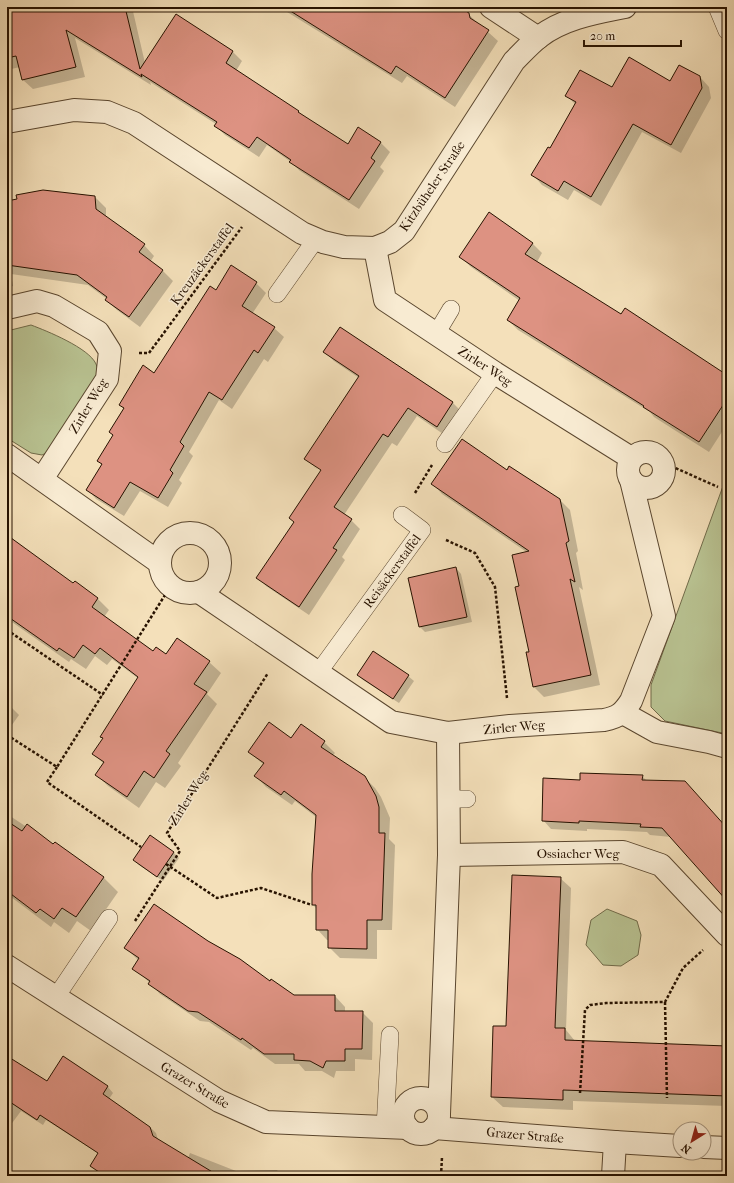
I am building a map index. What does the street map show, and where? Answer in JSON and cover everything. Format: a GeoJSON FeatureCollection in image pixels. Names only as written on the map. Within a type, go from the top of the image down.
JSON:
{"type":"FeatureCollection","features":[{"type":"Feature","properties":{"kind":"street"},"geometry":{"type":"LineString","coordinates":[[491,7],[538,38]]}},
{"type":"Feature","properties":{"kind":"street","name":"Kitzbüheler Straße"},"geometry":{"type":"LineString","coordinates":[[7,122],[74,110],[107,112],[134,123],[302,233],[322,242],[344,248],[375,248],[390,242],[404,231],[514,61],[538,38],[558,24],[587,15],[625,7]]}},
{"type":"Feature","properties":{"kind":"street","name":"Zirler Weg"},"geometry":{"type":"LineString","coordinates":[[375,248],[385,300],[495,373],[631,458]]}},
{"type":"Feature","properties":{"kind":"street","name":"Zirler Weg"},"geometry":{"type":"LineString","coordinates":[[7,308],[37,301],[54,306],[98,332],[110,351],[107,379],[42,479]]}},
{"type":"Feature","properties":{"kind":"street"},"geometry":{"type":"LineString","coordinates":[[631,480],[639,487],[651,487],[661,480],[663,474],[662,462],[658,457],[647,452],[636,454],[631,458],[627,469],[664,616],[631,701],[623,713],[657,732],[709,742],[727,748]]}},
{"type":"Feature","properties":{"kind":"street"},"geometry":{"type":"LineString","coordinates":[[7,455],[160,563]]}},
{"type":"Feature","properties":{"kind":"street"},"geometry":{"type":"LineString","coordinates":[[193,533],[203,536],[211,542],[217,551],[220,561],[219,571],[214,581],[207,588],[199,592],[188,593],[179,591],[171,586],[161,571],[160,563],[162,552],[167,544],[182,534],[193,533]]}},
{"type":"Feature","properties":{"kind":"street","name":"Zirler Weg"},"geometry":{"type":"LineString","coordinates":[[199,592],[391,722],[448,733],[510,726],[604,720],[623,713]]}},
{"type":"Feature","properties":{"kind":"street"},"geometry":{"type":"LineString","coordinates":[[437,1121],[449,855],[458,799],[448,733]]}},
{"type":"Feature","properties":{"kind":"street","name":"Ossiacher Weg"},"geometry":{"type":"LineString","coordinates":[[449,855],[623,852],[661,865],[695,911],[725,933]]}},
{"type":"Feature","properties":{"kind":"street","name":"Grazer Straße"},"geometry":{"type":"LineString","coordinates":[[7,966],[219,1101],[266,1122],[408,1128],[414,1133],[420,1134],[426,1133],[437,1121],[615,1142],[672,1146]]}},
{"type":"Feature","properties":{"kind":"street"},"geometry":{"type":"LineString","coordinates":[[408,1128],[404,1121],[403,1115],[406,1104],[411,1100],[422,1098],[428,1099],[434,1103],[438,1108],[437,1121]]}},
{"type":"Feature","properties":{"kind":"street"},"geometry":{"type":"LineString","coordinates":[[613,1176],[615,1142]]}},
{"type":"Feature","properties":{"kind":"street"},"geometry":{"type":"LineString","coordinates":[[712,1147],[727,1148]]}},
{"type":"Feature","properties":{"kind":"lane"},"geometry":{"type":"LineString","coordinates":[[717,7],[727,31]]}},
{"type":"Feature","properties":{"kind":"lane"},"geometry":{"type":"LineString","coordinates":[[276,294],[316,239]]}},
{"type":"Feature","properties":{"kind":"lane"},"geometry":{"type":"LineString","coordinates":[[436,334],[451,309]]}},
{"type":"Feature","properties":{"kind":"lane"},"geometry":{"type":"LineString","coordinates":[[445,444],[495,373]]}},
{"type":"Feature","properties":{"kind":"lane","name":"Reisäckerstaffel"},"geometry":{"type":"LineString","coordinates":[[318,673],[422,530],[402,515]]}},
{"type":"Feature","properties":{"kind":"lane"},"geometry":{"type":"LineString","coordinates":[[56,997],[109,918]]}},
{"type":"Feature","properties":{"kind":"lane"},"geometry":{"type":"LineString","coordinates":[[385,1128],[390,1035]]}},
{"type":"Feature","properties":{"kind":"path","name":"Kreuzäckerstaffel"},"geometry":{"type":"LineString","coordinates":[[162,337],[259,204]]}},
{"type":"Feature","properties":{"kind":"path","name":"Reisäckerstaffel"},"geometry":{"type":"LineString","coordinates":[[402,515],[445,444]]}},
{"type":"Feature","properties":{"kind":"path"},"geometry":{"type":"LineString","coordinates":[[662,462],[718,487]]}},
{"type":"Feature","properties":{"kind":"path"},"geometry":{"type":"LineString","coordinates":[[422,530],[475,553],[495,587],[510,726]]}},
{"type":"Feature","properties":{"kind":"path"},"geometry":{"type":"LineString","coordinates":[[142,847],[47,782],[165,595]]}},
{"type":"Feature","properties":{"kind":"path"},"geometry":{"type":"LineString","coordinates":[[7,630],[103,695]]}},
{"type":"Feature","properties":{"kind":"path","name":"Zirler Weg"},"geometry":{"type":"LineString","coordinates":[[132,925],[180,851],[167,832],[268,673]]}},
{"type":"Feature","properties":{"kind":"path"},"geometry":{"type":"LineString","coordinates":[[7,735],[57,767]]}},
{"type":"Feature","properties":{"kind":"path"},"geometry":{"type":"LineString","coordinates":[[166,864],[217,898],[261,888],[312,905]]}},
{"type":"Feature","properties":{"kind":"path"},"geometry":{"type":"LineString","coordinates":[[667,1098],[665,1002],[684,968],[725,933]]}},
{"type":"Feature","properties":{"kind":"path"},"geometry":{"type":"LineString","coordinates":[[580,1093],[585,1010],[590,1006],[606,1003],[665,1002]]}},
{"type":"Feature","properties":{"kind":"green space"},"geometry":{"type":"Polygon","coordinates":[[[31,325],[77,346],[85,352],[96,364],[99,380],[53,450],[42,455],[31,453],[7,438],[7,331],[31,325]]]}},
{"type":"Feature","properties":{"kind":"green space"},"geometry":{"type":"Polygon","coordinates":[[[727,475],[727,734],[665,721],[651,707],[651,685],[727,475]]]}},
{"type":"Feature","properties":{"kind":"green space"},"geometry":{"type":"Polygon","coordinates":[[[607,909],[637,921],[641,935],[638,955],[621,966],[603,965],[586,945],[591,920],[607,909]]]}},
{"type":"Feature","properties":{"kind":"building"},"geometry":{"type":"Polygon","coordinates":[[[7,7],[125,7],[140,69],[176,14],[233,51],[226,63],[348,144],[358,127],[381,142],[371,158],[375,161],[349,200],[289,162],[291,160],[257,137],[249,148],[214,126],[217,122],[141,74],[142,77],[66,30],[76,67],[22,80],[16,56],[7,58],[7,7]]]}},
{"type":"Feature","properties":{"kind":"building"},"geometry":{"type":"Polygon","coordinates":[[[284,7],[459,7],[469,13],[470,18],[489,30],[445,98],[396,66],[391,74],[284,7]]]}},
{"type":"Feature","properties":{"kind":"building"},"geometry":{"type":"Polygon","coordinates":[[[629,57],[670,81],[679,65],[700,76],[702,88],[671,145],[633,124],[591,197],[564,181],[558,191],[531,175],[548,147],[550,148],[576,102],[565,96],[580,70],[612,87],[629,57]]]}},
{"type":"Feature","properties":{"kind":"building"},"geometry":{"type":"Polygon","coordinates":[[[43,190],[95,196],[96,209],[145,244],[139,252],[163,270],[129,317],[105,300],[107,297],[77,275],[7,265],[7,201],[17,199],[16,195],[43,190]]]}},
{"type":"Feature","properties":{"kind":"building"},"geometry":{"type":"Polygon","coordinates":[[[489,212],[533,243],[525,254],[621,314],[625,308],[727,375],[727,399],[699,442],[507,320],[520,298],[459,257],[489,212]]]}},
{"type":"Feature","properties":{"kind":"building"},"geometry":{"type":"Polygon","coordinates":[[[231,265],[257,282],[242,306],[275,327],[258,353],[254,350],[222,400],[209,392],[180,442],[184,446],[170,470],[173,473],[158,498],[130,482],[114,508],[86,490],[102,464],[97,461],[113,435],[109,432],[124,408],[119,405],[143,365],[154,373],[210,286],[216,290],[231,265]]]}},
{"type":"Feature","properties":{"kind":"building"},"geometry":{"type":"Polygon","coordinates":[[[340,327],[453,402],[437,427],[408,408],[388,437],[383,434],[334,507],[352,519],[333,548],[337,550],[299,607],[256,578],[294,522],[289,518],[321,470],[304,459],[359,376],[323,352],[340,327]]]}},
{"type":"Feature","properties":{"kind":"building"},"geometry":{"type":"Polygon","coordinates":[[[462,439],[507,470],[509,466],[560,499],[569,541],[566,543],[575,582],[570,579],[591,675],[533,687],[526,652],[529,652],[515,587],[519,586],[512,555],[529,551],[431,484],[462,439]]]}},
{"type":"Feature","properties":{"kind":"building"},"geometry":{"type":"Polygon","coordinates":[[[7,535],[73,583],[75,581],[98,598],[92,607],[153,651],[156,647],[166,654],[177,638],[210,661],[194,684],[207,692],[166,751],[170,754],[154,778],[144,771],[127,797],[95,775],[104,762],[92,754],[103,738],[100,737],[138,677],[100,648],[95,654],[83,645],[74,658],[59,648],[57,651],[7,616],[7,535]]]}},
{"type":"Feature","properties":{"kind":"building"},"geometry":{"type":"Polygon","coordinates":[[[456,567],[467,617],[419,627],[408,578],[456,567]]]}},
{"type":"Feature","properties":{"kind":"building"},"geometry":{"type":"Polygon","coordinates":[[[373,651],[409,675],[393,699],[357,675],[373,651]]]}},
{"type":"Feature","properties":{"kind":"building"},"geometry":{"type":"Polygon","coordinates":[[[269,722],[291,738],[301,724],[325,741],[321,747],[365,776],[376,796],[379,807],[379,833],[385,833],[382,920],[367,920],[367,949],[328,948],[328,930],[316,930],[316,905],[312,905],[312,874],[316,815],[284,791],[281,795],[254,776],[264,763],[248,752],[269,722]]]}},
{"type":"Feature","properties":{"kind":"building"},"geometry":{"type":"Polygon","coordinates":[[[580,773],[643,775],[642,780],[685,781],[727,828],[727,901],[662,828],[640,827],[641,824],[542,821],[543,778],[580,780],[580,773]]]}},
{"type":"Feature","properties":{"kind":"building"},"geometry":{"type":"Polygon","coordinates":[[[7,821],[22,831],[27,824],[53,844],[55,842],[104,877],[76,917],[62,908],[54,919],[40,909],[36,913],[7,891],[7,821]]]}},
{"type":"Feature","properties":{"kind":"building"},"geometry":{"type":"Polygon","coordinates":[[[150,835],[174,852],[157,877],[133,860],[150,835]]]}},
{"type":"Feature","properties":{"kind":"building"},"geometry":{"type":"Polygon","coordinates":[[[512,875],[561,877],[555,1028],[565,1028],[565,1040],[727,1046],[727,1096],[563,1090],[563,1100],[491,1097],[493,1026],[506,1026],[512,875]]]}},
{"type":"Feature","properties":{"kind":"building"},"geometry":{"type":"Polygon","coordinates":[[[154,904],[208,941],[240,959],[270,981],[271,979],[294,995],[335,995],[335,1011],[363,1011],[362,1049],[345,1049],[345,1061],[326,1061],[323,1068],[310,1061],[294,1060],[294,1054],[264,1054],[242,1038],[241,1040],[198,1012],[188,1011],[148,984],[150,981],[132,969],[139,958],[124,948],[154,904]]]}},
{"type":"Feature","properties":{"kind":"building"},"geometry":{"type":"Polygon","coordinates":[[[7,1056],[47,1081],[63,1056],[108,1086],[103,1094],[150,1127],[153,1136],[219,1176],[105,1176],[90,1166],[98,1153],[40,1115],[37,1120],[7,1100],[7,1056]]]}}]}
